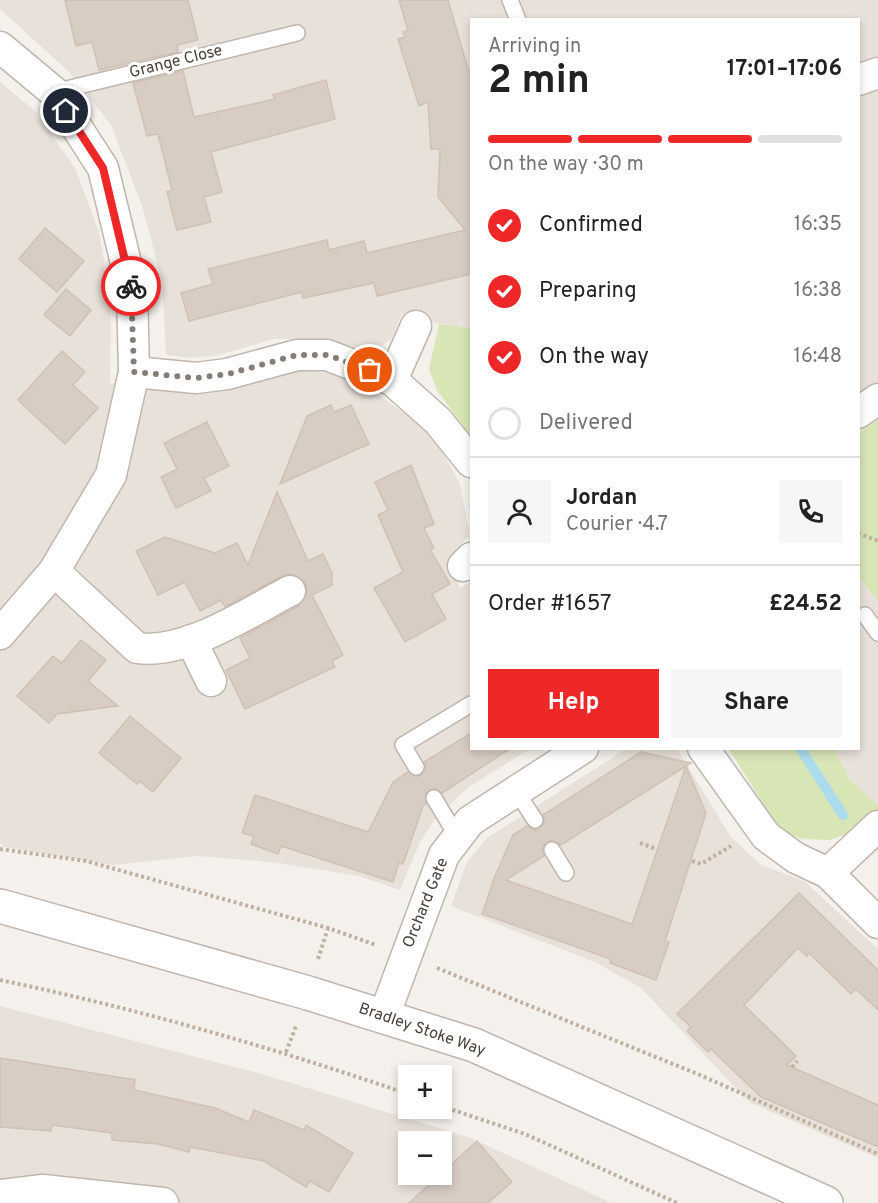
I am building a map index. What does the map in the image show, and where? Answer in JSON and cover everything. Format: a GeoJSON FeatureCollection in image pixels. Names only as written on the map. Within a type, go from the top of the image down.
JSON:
{"type":"FeatureCollection","features":[{"type":"Feature","properties":{"kind":"street"},"geometry":{"type":"LineString","coordinates":[[0,47],[54,92],[103,168],[132,288],[134,372],[111,475],[54,571],[0,634]]}},
{"type":"Feature","properties":{"kind":"street"},"geometry":{"type":"LineString","coordinates":[[860,79],[878,73]]}},
{"type":"Feature","properties":{"kind":"street"},"geometry":{"type":"LineString","coordinates":[[392,380],[416,326]]}},
{"type":"Feature","properties":{"kind":"street"},"geometry":{"type":"LineString","coordinates":[[134,372],[196,378],[228,374],[297,355],[327,355],[392,380],[438,421],[470,461]]}},
{"type":"Feature","properties":{"kind":"street"},"geometry":{"type":"LineString","coordinates":[[860,412],[878,399]]}},
{"type":"Feature","properties":{"kind":"street"},"geometry":{"type":"LineString","coordinates":[[54,571],[137,648],[163,650],[191,640],[290,591]]}},
{"type":"Feature","properties":{"kind":"street"},"geometry":{"type":"LineString","coordinates":[[191,640],[211,681]]}},
{"type":"Feature","properties":{"kind":"street","name":"Orchard Gate"},"geometry":{"type":"LineString","coordinates":[[384,1016],[444,855],[470,821],[580,750]]}},
{"type":"Feature","properties":{"kind":"street"},"geometry":{"type":"LineString","coordinates":[[705,750],[765,836],[796,858],[828,873],[878,923]]}},
{"type":"Feature","properties":{"kind":"street"},"geometry":{"type":"LineString","coordinates":[[828,873],[878,826]]}},
{"type":"Feature","properties":{"kind":"street","name":"Bradley Stoke Way"},"geometry":{"type":"LineString","coordinates":[[0,906],[384,1016],[474,1045],[826,1203]]}},
{"type":"Feature","properties":{"kind":"street"},"geometry":{"type":"LineString","coordinates":[[0,1195],[43,1190],[163,1203]]}},
{"type":"Feature","properties":{"kind":"lane"},"geometry":{"type":"LineString","coordinates":[[510,0],[517,18]]}},
{"type":"Feature","properties":{"kind":"lane","name":"Grange Close"},"geometry":{"type":"LineString","coordinates":[[54,92],[297,33]]}},
{"type":"Feature","properties":{"kind":"lane"},"geometry":{"type":"LineString","coordinates":[[865,615],[878,633]]}},
{"type":"Feature","properties":{"kind":"lane"},"geometry":{"type":"LineString","coordinates":[[416,767],[403,745],[470,705]]}},
{"type":"Feature","properties":{"kind":"lane"},"geometry":{"type":"LineString","coordinates":[[516,792],[535,820]]}},
{"type":"Feature","properties":{"kind":"lane"},"geometry":{"type":"LineString","coordinates":[[434,798],[458,838]]}},
{"type":"Feature","properties":{"kind":"lane"},"geometry":{"type":"LineString","coordinates":[[552,850],[566,873]]}},
{"type":"Feature","properties":{"kind":"path"},"geometry":{"type":"LineString","coordinates":[[860,533],[878,541]]}},
{"type":"Feature","properties":{"kind":"path"},"geometry":{"type":"LineString","coordinates":[[692,861],[701,864],[760,828]]}},
{"type":"Feature","properties":{"kind":"path"},"geometry":{"type":"LineString","coordinates":[[640,843],[657,849]]}},
{"type":"Feature","properties":{"kind":"path"},"geometry":{"type":"LineString","coordinates":[[0,849],[86,861],[327,928],[406,955],[768,1102],[878,1154]]}},
{"type":"Feature","properties":{"kind":"path"},"geometry":{"type":"LineString","coordinates":[[0,980],[103,1002],[263,1046],[398,1091]]}},
{"type":"Feature","properties":{"kind":"path"},"geometry":{"type":"LineString","coordinates":[[792,1067],[797,1061]]}},
{"type":"Feature","properties":{"kind":"path"},"geometry":{"type":"LineString","coordinates":[[452,1110],[525,1134],[677,1203]]}},
{"type":"Feature","properties":{"kind":"shaded area"},"geometry":{"type":"Polygon","coordinates":[[[0,0],[878,0],[878,386],[860,399],[860,18],[470,18],[470,328],[439,324],[402,314],[391,339],[378,348],[362,348],[311,339],[274,339],[218,355],[192,358],[166,355],[162,281],[142,206],[111,125],[68,71],[0,9],[0,0]]]}},
{"type":"Feature","properties":{"kind":"shaded area"},"geometry":{"type":"Polygon","coordinates":[[[0,82],[34,110],[75,168],[99,232],[111,300],[110,383],[185,390],[264,373],[303,369],[340,375],[370,389],[432,433],[460,484],[470,535],[449,557],[460,588],[470,583],[470,750],[528,750],[469,787],[438,815],[420,842],[400,890],[359,876],[271,862],[197,856],[114,865],[5,847],[0,843],[0,82]]]}},
{"type":"Feature","properties":{"kind":"shaded area"},"geometry":{"type":"Polygon","coordinates":[[[860,579],[878,601],[878,805],[850,780],[835,750],[860,750],[860,579]]]}},
{"type":"Feature","properties":{"kind":"shaded area"},"geometry":{"type":"Polygon","coordinates":[[[624,750],[678,750],[731,837],[761,865],[804,881],[878,949],[878,1158],[749,1102],[641,988],[595,962],[451,906],[467,862],[487,838],[624,750]]]}},
{"type":"Feature","properties":{"kind":"shaded area"},"geometry":{"type":"Polygon","coordinates":[[[0,1006],[262,1074],[398,1116],[398,1119],[409,1119],[448,1131],[398,1131],[398,1185],[452,1185],[452,1132],[468,1137],[612,1203],[0,1203],[0,1006]]]}},
{"type":"Feature","properties":{"kind":"green space"},"geometry":{"type":"Polygon","coordinates":[[[439,324],[470,328],[470,436],[437,390],[429,369],[439,324]]]}},
{"type":"Feature","properties":{"kind":"green space"},"geometry":{"type":"Polygon","coordinates":[[[878,420],[878,601],[860,579],[860,432],[878,420]]]}},
{"type":"Feature","properties":{"kind":"green space"},"geometry":{"type":"Polygon","coordinates":[[[730,750],[835,750],[850,780],[878,805],[878,811],[848,834],[829,840],[802,839],[779,829],[730,750]]]}},
{"type":"Feature","properties":{"kind":"building"},"geometry":{"type":"Polygon","coordinates":[[[65,0],[188,0],[198,40],[177,45],[178,52],[99,70],[92,42],[76,46],[65,0]]]}},
{"type":"Feature","properties":{"kind":"building"},"geometry":{"type":"Polygon","coordinates":[[[399,0],[448,0],[470,76],[470,274],[377,296],[374,283],[303,298],[302,292],[189,321],[181,293],[213,284],[208,269],[327,240],[329,250],[364,241],[367,253],[465,230],[438,197],[440,149],[431,149],[428,102],[419,106],[398,39],[405,37],[403,32],[408,31],[399,0]]]}},
{"type":"Feature","properties":{"kind":"building"},"geometry":{"type":"Polygon","coordinates":[[[183,71],[194,117],[275,99],[273,95],[326,80],[335,119],[211,152],[222,192],[204,197],[211,222],[177,230],[167,192],[172,190],[158,134],[147,136],[133,83],[183,71]]]}},
{"type":"Feature","properties":{"kind":"building"},"geometry":{"type":"Polygon","coordinates":[[[45,228],[84,261],[57,292],[19,259],[45,228]]]}},
{"type":"Feature","properties":{"kind":"building"},"geometry":{"type":"Polygon","coordinates":[[[66,289],[91,310],[70,336],[44,315],[66,289]]]}},
{"type":"Feature","properties":{"kind":"building"},"geometry":{"type":"Polygon","coordinates":[[[62,351],[85,372],[73,385],[98,408],[65,444],[18,400],[62,351]]]}},
{"type":"Feature","properties":{"kind":"building"},"geometry":{"type":"Polygon","coordinates":[[[331,405],[334,412],[351,405],[369,444],[280,484],[307,416],[331,405]]]}},
{"type":"Feature","properties":{"kind":"building"},"geometry":{"type":"Polygon","coordinates":[[[207,422],[229,466],[204,478],[211,491],[176,508],[161,477],[177,469],[164,443],[207,422]]]}},
{"type":"Feature","properties":{"kind":"building"},"geometry":{"type":"Polygon","coordinates":[[[411,465],[434,524],[424,528],[434,548],[430,549],[450,584],[432,594],[446,619],[405,642],[374,588],[403,572],[378,515],[388,510],[375,482],[411,465]]]}},
{"type":"Feature","properties":{"kind":"building"},"geometry":{"type":"Polygon","coordinates":[[[277,492],[308,561],[323,554],[332,573],[332,585],[312,595],[343,655],[332,661],[335,667],[245,709],[226,670],[250,658],[240,638],[299,606],[307,592],[305,582],[291,574],[282,576],[225,607],[221,600],[200,611],[185,582],[158,595],[136,551],[165,537],[215,553],[237,543],[248,565],[277,492]]]}},
{"type":"Feature","properties":{"kind":"building"},"geometry":{"type":"Polygon","coordinates":[[[81,640],[106,660],[88,681],[118,706],[57,714],[49,723],[17,696],[53,656],[62,663],[81,640]]]}},
{"type":"Feature","properties":{"kind":"building"},"geometry":{"type":"Polygon","coordinates":[[[130,716],[181,758],[153,792],[139,781],[137,784],[99,753],[130,716]]]}},
{"type":"Feature","properties":{"kind":"building"},"geometry":{"type":"Polygon","coordinates":[[[470,734],[470,750],[508,750],[442,793],[434,788],[426,793],[426,804],[423,806],[403,864],[399,863],[393,882],[281,846],[278,854],[251,844],[254,836],[242,833],[255,795],[368,832],[393,782],[408,772],[416,777],[421,775],[426,767],[424,762],[470,734]]]}},
{"type":"Feature","properties":{"kind":"building"},"geometry":{"type":"Polygon","coordinates":[[[641,752],[691,763],[686,766],[706,813],[665,941],[669,942],[656,980],[610,963],[611,959],[482,914],[513,835],[527,826],[535,830],[541,828],[545,820],[543,815],[641,752]],[[686,766],[561,845],[552,840],[546,842],[542,850],[544,856],[506,880],[632,924],[686,766]]]}},
{"type":"Feature","properties":{"kind":"building"},"geometry":{"type":"Polygon","coordinates":[[[799,893],[878,970],[878,1010],[856,989],[851,994],[809,953],[807,956],[798,948],[744,1005],[796,1056],[787,1065],[878,1105],[878,1147],[761,1097],[711,1049],[708,1052],[687,1031],[691,1027],[677,1014],[799,893]]]}},
{"type":"Feature","properties":{"kind":"building"},"geometry":{"type":"Polygon","coordinates":[[[0,1058],[135,1080],[134,1090],[215,1108],[249,1122],[254,1110],[304,1130],[306,1125],[353,1153],[329,1192],[310,1181],[306,1187],[264,1161],[190,1147],[189,1152],[158,1144],[112,1140],[112,1133],[52,1125],[51,1131],[0,1127],[0,1058]]]}},
{"type":"Feature","properties":{"kind":"building"},"geometry":{"type":"Polygon","coordinates":[[[477,1141],[512,1182],[488,1203],[409,1203],[429,1185],[452,1185],[452,1164],[477,1141]]]}},
{"type":"Feature","properties":{"kind":"waterway"},"geometry":{"type":"LineString","coordinates":[[801,750],[843,815]]}},
{"type":"Feature","properties":{"kind":"way so far"},"geometry":{"type":"LineString","coordinates":[[131,286],[134,372],[196,378],[228,374],[297,355],[327,355],[370,370]]}},
{"type":"Feature","properties":{"kind":"route"},"geometry":{"type":"LineString","coordinates":[[66,111],[103,168],[131,286]]}}]}
